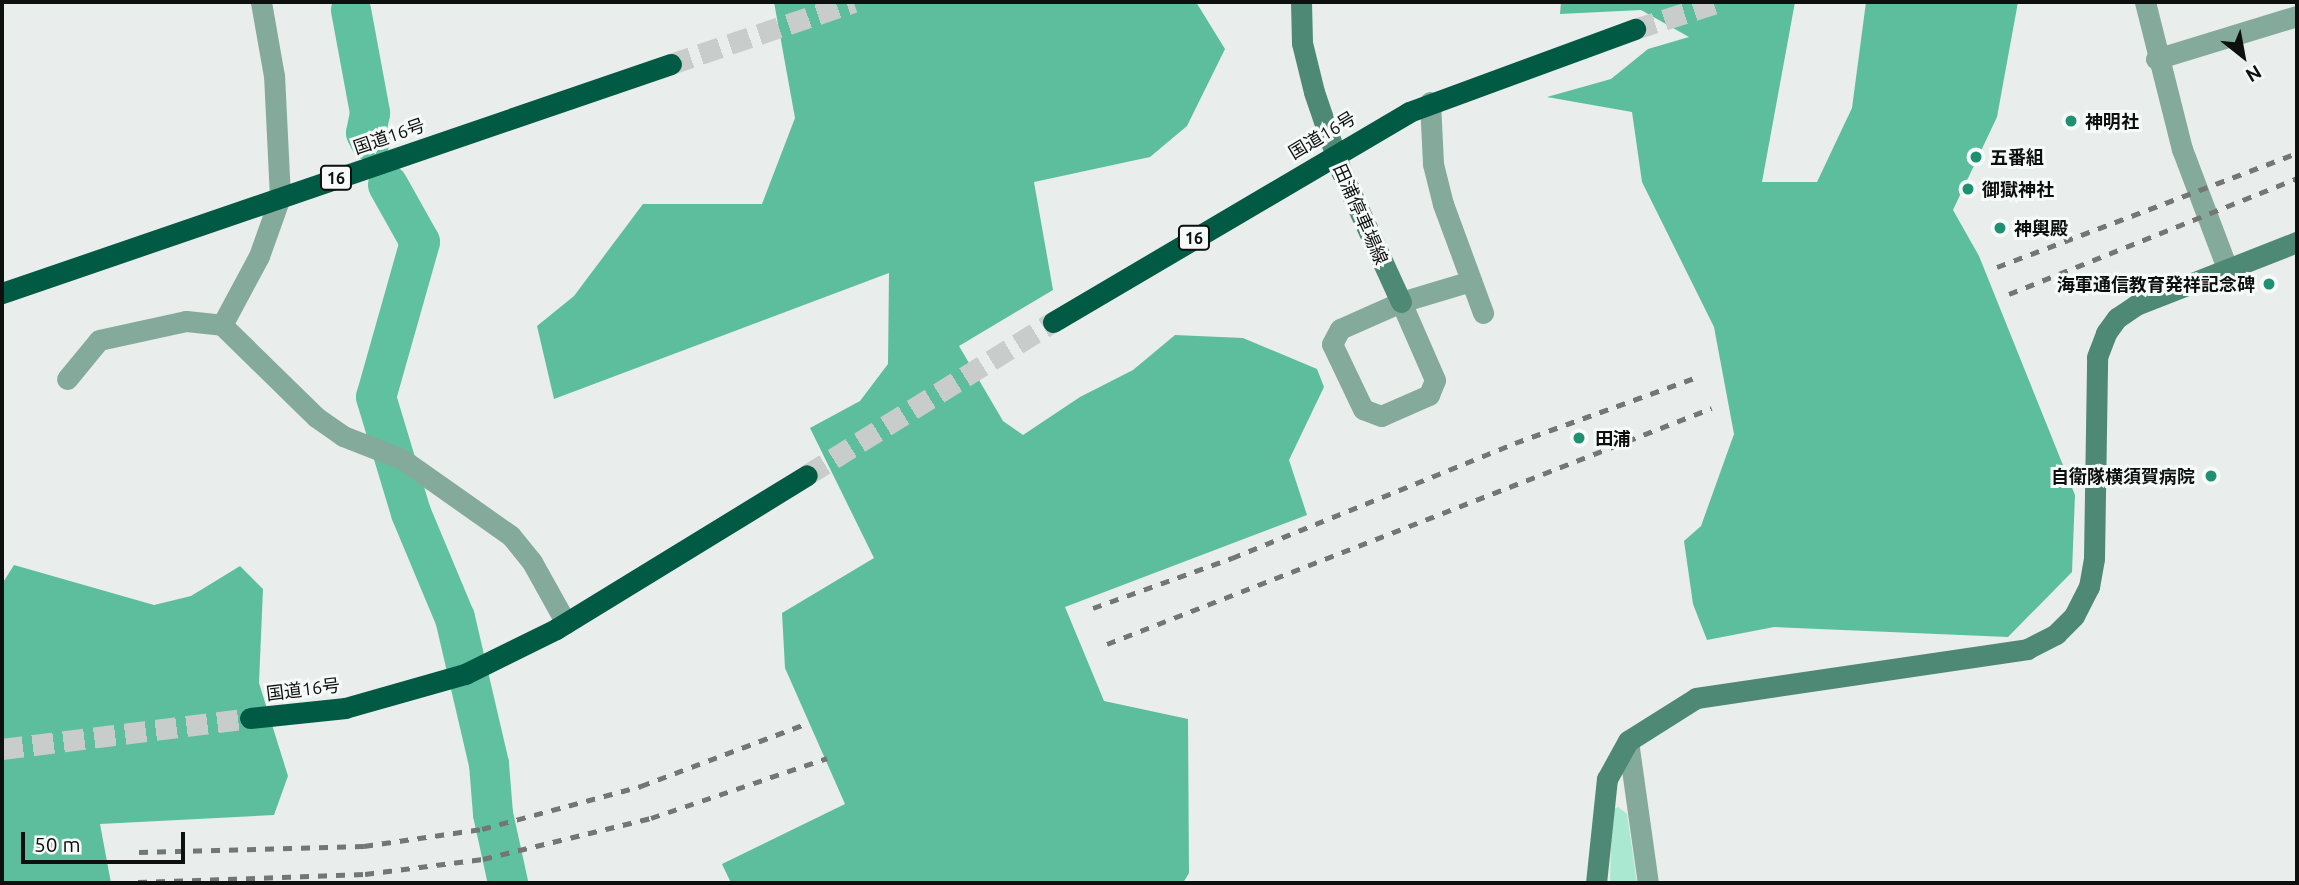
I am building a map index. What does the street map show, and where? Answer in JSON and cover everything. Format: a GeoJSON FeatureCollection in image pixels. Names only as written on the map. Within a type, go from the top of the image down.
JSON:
{"type":"FeatureCollection","features":[{"type":"Feature","properties":{"kind":"highway","name":"国道16号"},"geometry":{"type":"LineString","coordinates":[[1053,322],[1335,154],[1430,102],[1635,29]]}},
{"type":"Feature","properties":{"kind":"highway","name":"国道16号"},"geometry":{"type":"LineString","coordinates":[[2,293],[671,64]]}},
{"type":"Feature","properties":{"kind":"highway","name":"国道16号"},"geometry":{"type":"LineString","coordinates":[[250,718],[345,708],[465,674],[566,623],[807,475]]}},
{"type":"Feature","properties":{"kind":"street"},"geometry":{"type":"LineString","coordinates":[[222,325],[259,257],[280,197],[274,76],[261,2]]}},
{"type":"Feature","properties":{"kind":"street","name":"田浦停車場線"},"geometry":{"type":"LineString","coordinates":[[1301,2],[1302,43],[1335,154],[1401,302]]}},
{"type":"Feature","properties":{"kind":"street"},"geometry":{"type":"LineString","coordinates":[[2145,2],[2156,59],[2182,149],[2227,268]]}},
{"type":"Feature","properties":{"kind":"street"},"geometry":{"type":"LineString","coordinates":[[2156,59],[2297,16]]}},
{"type":"Feature","properties":{"kind":"street"},"geometry":{"type":"LineString","coordinates":[[1430,102],[1433,164],[1483,313]]}},
{"type":"Feature","properties":{"kind":"street"},"geometry":{"type":"LineString","coordinates":[[1596,883],[1607,779],[1628,741],[1696,698],[2028,649],[2056,634],[2074,616],[2089,587],[2094,558],[2096,357],[2106,334],[2117,318],[2136,305],[2297,242]]}},
{"type":"Feature","properties":{"kind":"street"},"geometry":{"type":"LineString","coordinates":[[1401,302],[1435,380],[1429,395],[1381,416],[1363,409],[1332,344],[1340,329],[1401,302],[1471,281]]}},
{"type":"Feature","properties":{"kind":"street"},"geometry":{"type":"LineString","coordinates":[[67,379],[99,340],[186,321],[222,325],[316,417],[343,436],[402,459],[511,536],[532,562],[566,623]]}},
{"type":"Feature","properties":{"kind":"street"},"geometry":{"type":"LineString","coordinates":[[1628,741],[1648,883]]}},
{"type":"Feature","properties":{"kind":"green space"},"geometry":{"type":"Polygon","coordinates":[[[774,2],[1196,2],[1225,49],[1187,126],[1150,157],[1034,182],[1053,290],[959,346],[1003,421],[1023,435],[1080,397],[1133,370],[1175,335],[1243,338],[1317,369],[1324,387],[1289,460],[1307,515],[1065,607],[1104,701],[1188,719],[1189,873],[1183,883],[731,883],[722,864],[845,804],[785,668],[782,613],[874,558],[810,428],[860,401],[888,364],[889,273],[554,399],[537,326],[574,296],[643,204],[762,204],[795,118],[774,2]]]}},
{"type":"Feature","properties":{"kind":"green space"},"geometry":{"type":"Polygon","coordinates":[[[1561,2],[1795,2],[1762,182],[1817,182],[1852,108],[1866,2],[2018,2],[1997,117],[1953,210],[1979,256],[2075,495],[2072,572],[2008,637],[1774,627],[1707,640],[1693,604],[1684,541],[1701,526],[1734,434],[1714,327],[1642,182],[1632,112],[1547,97],[1611,79],[1648,49],[1689,37],[1641,10],[1560,14],[1561,2]]]}},
{"type":"Feature","properties":{"kind":"green space"},"geometry":{"type":"Polygon","coordinates":[[[14,565],[154,605],[191,596],[240,566],[263,589],[259,683],[288,776],[274,815],[100,824],[111,883],[2,883],[2,584],[14,565]]]}},
{"type":"Feature","properties":{"kind":"green space"},"geometry":{"type":"Polygon","coordinates":[[[1618,807],[1627,814],[1637,883],[1610,883],[1612,810],[1618,807]]]}},
{"type":"Feature","properties":{"kind":"waterway"},"geometry":{"type":"LineString","coordinates":[[351,10],[370,113],[366,133],[370,141]]}},
{"type":"Feature","properties":{"kind":"waterway"},"geometry":{"type":"LineString","coordinates":[[388,185],[420,242],[376,397],[411,513],[455,618],[489,764],[493,814],[508,883]]}},
{"type":"Feature","properties":{"kind":"tunnel"},"geometry":{"type":"LineString","coordinates":[[671,64],[854,2]]}},
{"type":"Feature","properties":{"kind":"tunnel"},"geometry":{"type":"LineString","coordinates":[[1635,29],[1720,2]]}},
{"type":"Feature","properties":{"kind":"tunnel"},"geometry":{"type":"LineString","coordinates":[[807,475],[1053,322]]}},
{"type":"Feature","properties":{"kind":"tunnel"},"geometry":{"type":"LineString","coordinates":[[2,749],[250,718]]}},
{"type":"Feature","properties":{"kind":"railway"},"geometry":{"type":"LineString","coordinates":[[1997,267],[2297,153]]}},
{"type":"Feature","properties":{"kind":"railway"},"geometry":{"type":"LineString","coordinates":[[2009,294],[2297,178]]}},
{"type":"Feature","properties":{"kind":"railway"},"geometry":{"type":"LineString","coordinates":[[1093,608],[1232,558],[1515,443],[1700,376]]}},
{"type":"Feature","properties":{"kind":"railway"},"geometry":{"type":"LineString","coordinates":[[1107,644],[1712,408]]}},
{"type":"Feature","properties":{"kind":"railway"},"geometry":{"type":"LineString","coordinates":[[139,852],[364,846],[482,829],[641,786],[808,723]]}},
{"type":"Feature","properties":{"kind":"railway"},"geometry":{"type":"LineString","coordinates":[[138,882],[365,874],[483,859],[651,818],[827,758]]}},
{"type":"Feature","properties":{"kind":"place","name":"神明社"},"geometry":{"type":"Point","coordinates":[2071,121]}},
{"type":"Feature","properties":{"kind":"place","name":"五番組"},"geometry":{"type":"Point","coordinates":[1976,157]}},
{"type":"Feature","properties":{"kind":"place","name":"御獄神社"},"geometry":{"type":"Point","coordinates":[1968,189]}},
{"type":"Feature","properties":{"kind":"place","name":"神輿殿"},"geometry":{"type":"Point","coordinates":[2000,228]}},
{"type":"Feature","properties":{"kind":"place","name":"海軍通信教育発祥記念碑"},"geometry":{"type":"Point","coordinates":[2269,284]}},
{"type":"Feature","properties":{"kind":"place","name":"田浦"},"geometry":{"type":"Point","coordinates":[1579,438]}},
{"type":"Feature","properties":{"kind":"place","name":"自衛隊横須賀病院"},"geometry":{"type":"Point","coordinates":[2211,476]}}]}
